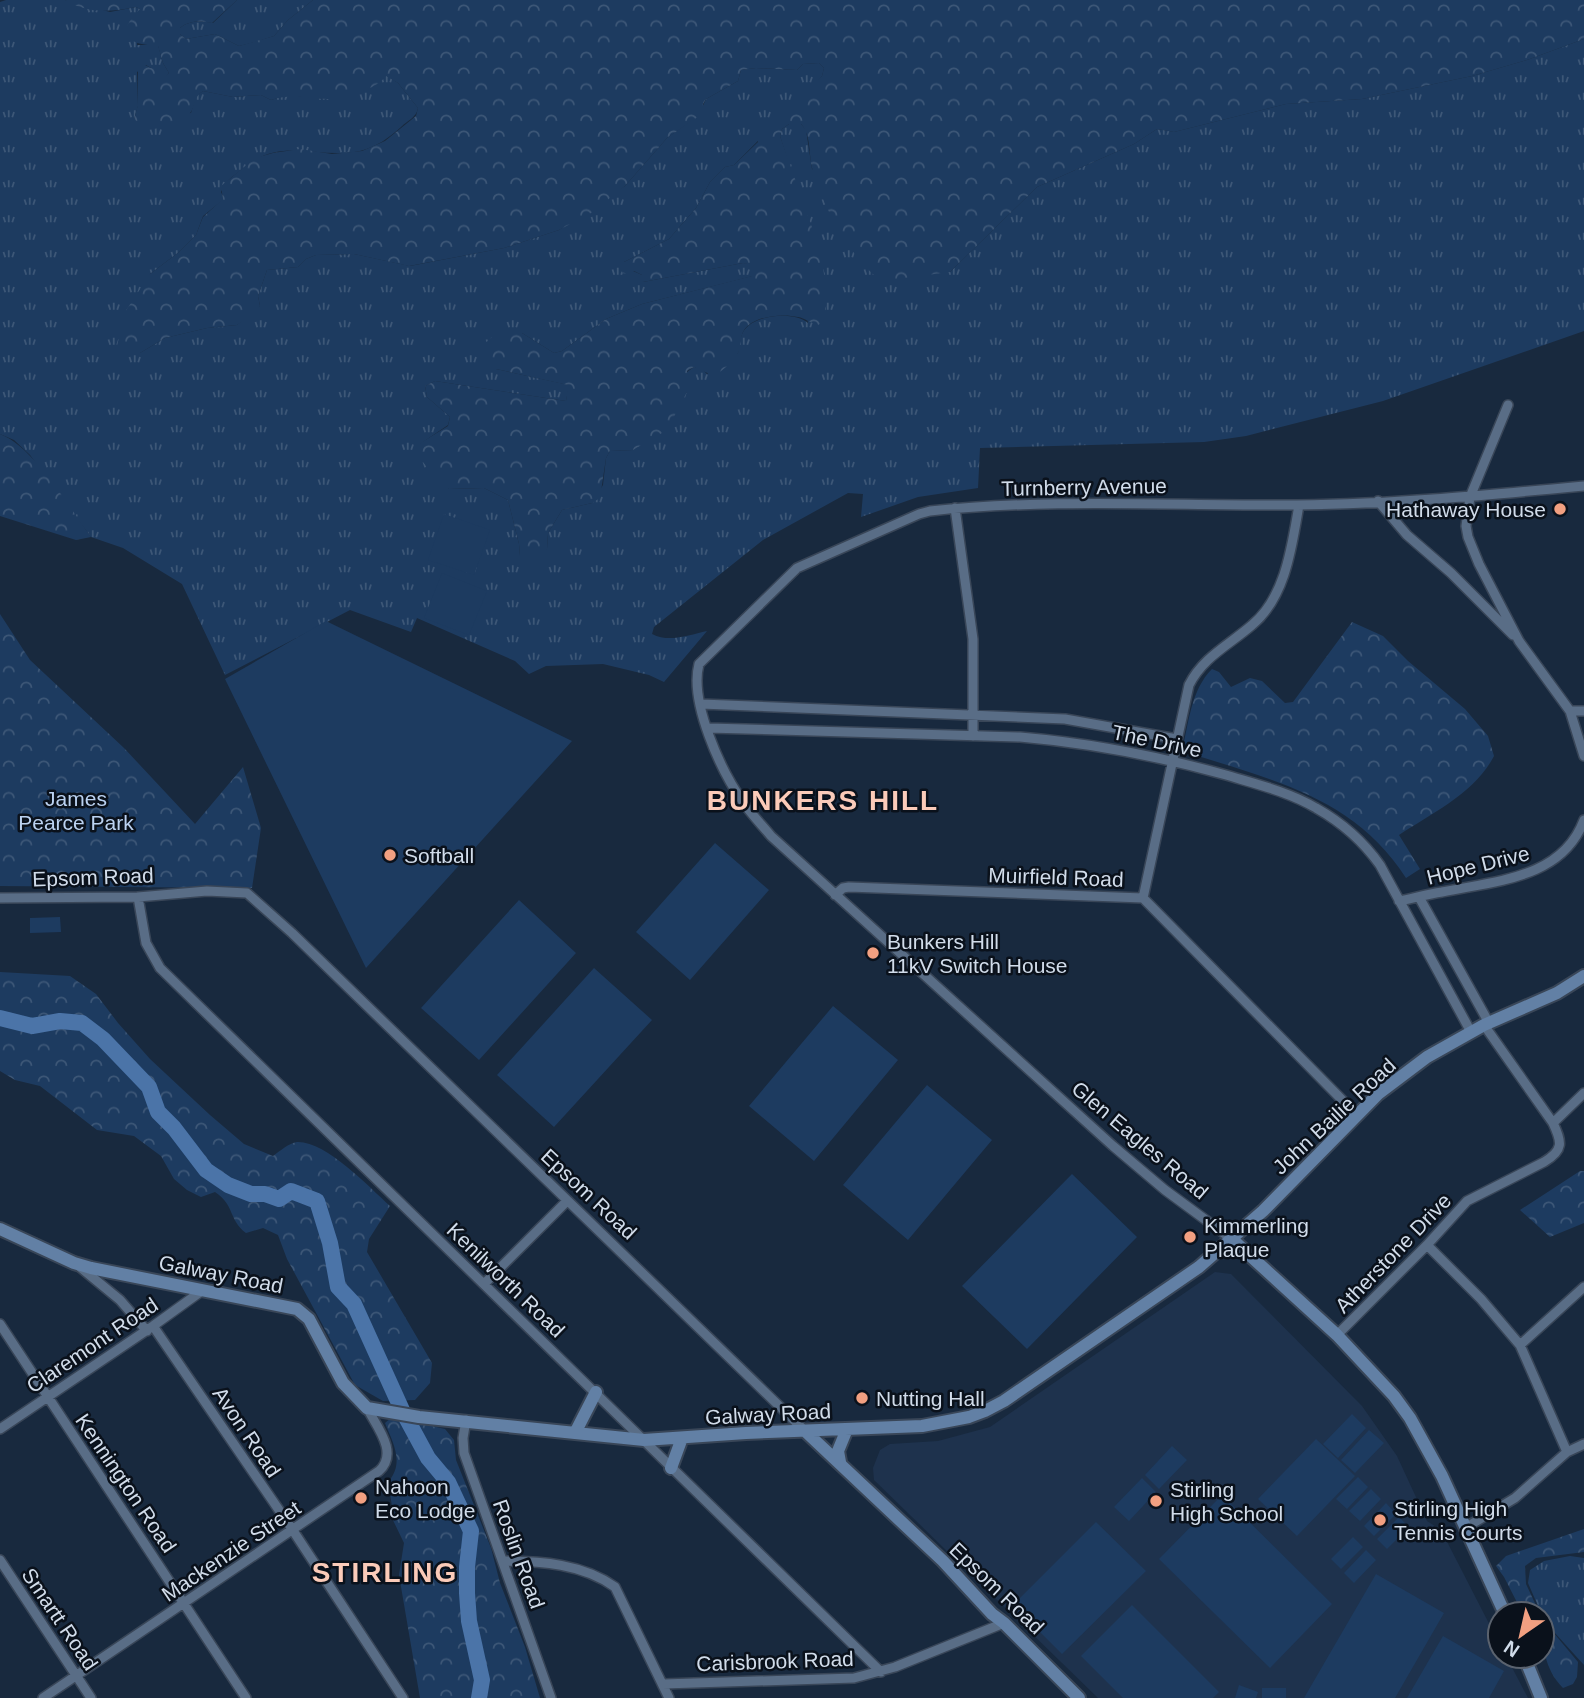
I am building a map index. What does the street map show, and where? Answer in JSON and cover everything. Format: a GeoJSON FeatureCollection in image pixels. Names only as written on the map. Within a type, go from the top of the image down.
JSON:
{"type":"FeatureCollection","features":[{"type":"Feature","properties":{"kind":"street"},"geometry":{"type":"LineString","coordinates":[[1508,405],[1470,497],[1466,526],[1471,547],[1519,641]]}},
{"type":"Feature","properties":{"kind":"street","name":"Turnberry Avenue"},"geometry":{"type":"LineString","coordinates":[[708,728],[697,682],[699,664],[797,568],[919,514],[955,508],[1049,502],[1299,505],[1470,497],[1584,486]]}},
{"type":"Feature","properties":{"kind":"street"},"geometry":{"type":"LineString","coordinates":[[1378,501],[1407,535],[1451,573],[1519,641],[1570,711],[1584,756]]}},
{"type":"Feature","properties":{"kind":"street"},"geometry":{"type":"LineString","coordinates":[[1143,898],[1183,707],[1194,676],[1205,662],[1252,625],[1269,606],[1285,570],[1299,505]]}},
{"type":"Feature","properties":{"kind":"street"},"geometry":{"type":"LineString","coordinates":[[955,508],[973,639],[972,736]]}},
{"type":"Feature","properties":{"kind":"street","name":"The Drive"},"geometry":{"type":"LineString","coordinates":[[701,704],[1065,719],[1177,739]]}},
{"type":"Feature","properties":{"kind":"street"},"geometry":{"type":"LineString","coordinates":[[1570,711],[1584,711]]}},
{"type":"Feature","properties":{"kind":"street","name":"The Drive"},"geometry":{"type":"LineString","coordinates":[[708,728],[1063,740],[1172,760],[1297,798],[1317,808],[1365,845],[1380,864],[1471,1032]]}},
{"type":"Feature","properties":{"kind":"street","name":"Glen Eagles Road"},"geometry":{"type":"LineString","coordinates":[[708,728],[724,771],[744,804],[771,836],[1113,1146],[1165,1190],[1233,1240],[1337,1335],[1394,1396],[1410,1418],[1442,1476],[1498,1600]]}},
{"type":"Feature","properties":{"kind":"street","name":"Hope Drive"},"geometry":{"type":"LineString","coordinates":[[1399,901],[1515,877],[1543,867],[1568,848],[1584,820]]}},
{"type":"Feature","properties":{"kind":"street","name":"Muirfield Road"},"geometry":{"type":"LineString","coordinates":[[835,895],[843,888],[849,887],[1143,898],[1357,1115]]}},
{"type":"Feature","properties":{"kind":"street","name":"Epsom Road"},"geometry":{"type":"LineString","coordinates":[[0,898],[138,897],[207,891],[247,892],[943,1561],[992,1614],[1079,1698]]}},
{"type":"Feature","properties":{"kind":"street","name":"Kenilworth Road"},"geometry":{"type":"LineString","coordinates":[[138,897],[146,943],[160,968],[881,1672]]}},
{"type":"Feature","properties":{"kind":"street"},"geometry":{"type":"LineString","coordinates":[[1419,897],[1487,1024],[1553,1123],[1584,1093]]}},
{"type":"Feature","properties":{"kind":"street","name":"John Bailie Road"},"geometry":{"type":"LineString","coordinates":[[1233,1240],[1378,1094],[1427,1057],[1487,1024],[1557,993],[1584,976]]}},
{"type":"Feature","properties":{"kind":"street","name":"Atherstone Drive"},"geometry":{"type":"LineString","coordinates":[[1337,1335],[1467,1201],[1554,1156],[1559,1149],[1560,1138],[1553,1123]]}},
{"type":"Feature","properties":{"kind":"street"},"geometry":{"type":"LineString","coordinates":[[484,1284],[567,1201]]}},
{"type":"Feature","properties":{"kind":"street","name":"Galway Road"},"geometry":{"type":"LineString","coordinates":[[0,1229],[74,1262],[116,1273],[293,1307],[309,1319],[343,1383],[366,1408],[419,1417],[645,1440],[945,1423],[985,1411],[1199,1267],[1233,1240]]}},
{"type":"Feature","properties":{"kind":"street"},"geometry":{"type":"LineString","coordinates":[[1427,1245],[1481,1299],[1520,1345],[1567,1452]]}},
{"type":"Feature","properties":{"kind":"street","name":"Avon Road"},"geometry":{"type":"LineString","coordinates":[[74,1262],[150,1329],[292,1529],[403,1698]]}},
{"type":"Feature","properties":{"kind":"street"},"geometry":{"type":"LineString","coordinates":[[1520,1345],[1584,1287]]}},
{"type":"Feature","properties":{"kind":"street","name":"Claremont Road"},"geometry":{"type":"LineString","coordinates":[[0,1429],[150,1329],[203,1290]]}},
{"type":"Feature","properties":{"kind":"street","name":"Kennington Road"},"geometry":{"type":"LineString","coordinates":[[0,1324],[246,1698]]}},
{"type":"Feature","properties":{"kind":"street"},"geometry":{"type":"LineString","coordinates":[[575,1433],[596,1392]]}},
{"type":"Feature","properties":{"kind":"street","name":"Mackenzie Street"},"geometry":{"type":"LineString","coordinates":[[43,1698],[379,1471],[386,1463],[388,1451],[366,1408]]}},
{"type":"Feature","properties":{"kind":"street","name":"Roslin Road"},"geometry":{"type":"LineString","coordinates":[[467,1420],[463,1438],[464,1452],[551,1698]]}},
{"type":"Feature","properties":{"kind":"street"},"geometry":{"type":"LineString","coordinates":[[840,1462],[838,1451],[847,1429]]}},
{"type":"Feature","properties":{"kind":"street"},"geometry":{"type":"LineString","coordinates":[[671,1468],[682,1437]]}},
{"type":"Feature","properties":{"kind":"street"},"geometry":{"type":"LineString","coordinates":[[1465,1528],[1515,1498],[1567,1452],[1584,1444]]}},
{"type":"Feature","properties":{"kind":"street","name":"Smartt Road"},"geometry":{"type":"LineString","coordinates":[[0,1560],[91,1698]]}},
{"type":"Feature","properties":{"kind":"street"},"geometry":{"type":"LineString","coordinates":[[503,1561],[553,1563],[598,1577],[615,1587],[669,1698]]}},
{"type":"Feature","properties":{"kind":"street","name":"Carisbrook Road"},"geometry":{"type":"LineString","coordinates":[[663,1684],[855,1678],[881,1672],[1004,1623]]}},
{"type":"Feature","properties":{"kind":"street"},"geometry":{"type":"LineString","coordinates":[[1530,1670],[1541,1698]]}},
{"type":"Feature","properties":{"kind":"street"},"geometry":{"type":"LineString","coordinates":[[1532,1674],[1550,1698]]}},
{"type":"Feature","properties":{"kind":"shaded area","name":"Stirling High School"},"geometry":{"type":"Polygon","coordinates":[[[1215,1272],[1231,1274],[1362,1406],[1397,1456],[1427,1521],[1441,1530],[1486,1618],[1486,1670],[1513,1670],[1528,1698],[1098,1698],[874,1480],[873,1468],[880,1450],[890,1444],[938,1441],[990,1427],[1215,1272]]]}},
{"type":"Feature","properties":{"kind":"green space"},"geometry":{"type":"Polygon","coordinates":[[[65,0],[110,12],[136,7],[140,9],[137,45],[158,45],[169,73],[166,77],[146,65],[137,72],[138,106],[134,119],[191,113],[196,96],[203,91],[233,97],[261,95],[271,100],[287,95],[328,99],[386,75],[398,83],[418,108],[414,117],[377,145],[344,153],[271,153],[257,159],[230,179],[221,192],[224,199],[203,216],[196,235],[150,274],[140,353],[165,338],[207,328],[237,325],[260,306],[258,296],[267,270],[298,267],[306,259],[316,255],[354,254],[410,266],[504,248],[559,230],[625,186],[667,138],[699,115],[706,99],[738,81],[741,70],[797,70],[803,64],[819,63],[824,68],[822,76],[734,165],[725,167],[710,182],[696,208],[669,239],[624,262],[642,275],[643,282],[743,263],[752,264],[753,276],[642,304],[606,319],[562,351],[554,353],[522,333],[496,369],[569,385],[566,401],[435,381],[425,386],[427,397],[450,417],[448,425],[420,444],[449,489],[484,488],[508,500],[520,556],[547,549],[548,533],[562,510],[592,503],[603,485],[606,458],[610,451],[633,450],[687,392],[687,372],[694,367],[707,374],[738,353],[743,332],[755,321],[784,316],[802,319],[808,323],[799,195],[780,136],[782,129],[789,124],[801,124],[806,130],[812,169],[950,272],[1037,187],[1134,144],[1157,129],[1174,132],[1286,104],[1362,99],[1472,76],[1584,39],[1584,331],[1383,401],[1246,436],[1204,442],[980,448],[978,488],[918,497],[861,517],[863,494],[848,493],[763,540],[654,627],[652,634],[665,638],[707,631],[664,682],[649,675],[603,664],[546,666],[529,674],[515,661],[417,618],[411,632],[350,610],[225,675],[182,584],[123,548],[91,537],[30,455],[14,440],[0,434],[0,2],[65,0]]]}},
{"type":"Feature","properties":{"kind":"green space"},"geometry":{"type":"Polygon","coordinates":[[[65,0],[237,0],[212,23],[192,22],[180,28],[180,34],[186,39],[215,34],[239,46],[274,36],[288,20],[313,0],[1584,0],[1584,39],[1472,76],[1362,99],[1286,104],[1174,132],[1157,129],[1134,144],[1037,187],[950,272],[881,281],[858,258],[839,231],[813,171],[804,129],[801,124],[789,124],[782,129],[780,136],[821,253],[827,295],[825,321],[818,325],[784,315],[760,319],[747,327],[742,334],[738,353],[717,374],[714,376],[694,367],[687,371],[687,392],[667,430],[633,450],[610,451],[606,458],[600,498],[592,503],[562,510],[548,533],[547,549],[539,561],[530,563],[520,556],[508,500],[484,488],[449,489],[417,455],[419,444],[448,426],[450,417],[427,397],[425,386],[435,381],[566,401],[568,385],[496,369],[485,360],[481,346],[504,328],[522,333],[554,353],[562,351],[606,319],[642,304],[752,276],[752,265],[743,263],[643,282],[642,275],[634,271],[622,273],[619,267],[669,239],[696,208],[710,182],[725,167],[734,165],[758,142],[757,134],[765,124],[822,76],[824,68],[819,63],[803,64],[797,70],[741,70],[738,81],[706,99],[704,110],[699,116],[667,138],[625,186],[591,213],[559,230],[504,248],[409,266],[354,254],[316,255],[306,259],[298,267],[267,270],[258,296],[260,306],[255,313],[237,325],[207,328],[165,338],[130,356],[120,353],[117,346],[125,312],[150,274],[196,235],[203,217],[223,199],[221,186],[255,158],[273,153],[300,149],[332,154],[362,151],[385,141],[416,116],[418,108],[398,83],[386,76],[375,86],[333,99],[293,97],[271,100],[261,95],[233,97],[203,91],[184,120],[146,130],[134,119],[138,105],[138,68],[143,64],[151,68],[158,67],[166,76],[169,73],[158,46],[138,43],[126,32],[127,25],[140,9],[91,10],[65,0]]]}},
{"type":"Feature","properties":{"kind":"green space"},"geometry":{"type":"Polygon","coordinates":[[[237,0],[313,0],[288,20],[274,36],[255,42],[239,46],[215,34],[186,39],[180,34],[180,28],[192,22],[213,23],[237,0]]]}},
{"type":"Feature","properties":{"kind":"green space"},"geometry":{"type":"Polygon","coordinates":[[[0,434],[13,441],[38,464],[91,537],[76,540],[0,516],[0,434]]]}},
{"type":"Feature","properties":{"kind":"green space"},"geometry":{"type":"Polygon","coordinates":[[[444,514],[490,530],[474,575],[428,560],[444,514]]]}},
{"type":"Feature","properties":{"kind":"green space"},"geometry":{"type":"Polygon","coordinates":[[[442,573],[487,591],[469,635],[424,618],[442,573]]]}},
{"type":"Feature","properties":{"kind":"green space","name":"James Pearce Park"},"geometry":{"type":"Polygon","coordinates":[[[0,614],[30,660],[124,748],[195,824],[243,767],[261,828],[252,888],[0,886],[0,614]]]}},
{"type":"Feature","properties":{"kind":"green space","name":"Softball"},"geometry":{"type":"Polygon","coordinates":[[[326,621],[572,741],[366,968],[225,679],[326,621]]]}},
{"type":"Feature","properties":{"kind":"green space"},"geometry":{"type":"Polygon","coordinates":[[[1352,622],[1383,636],[1465,709],[1488,736],[1494,756],[1476,781],[1464,791],[1399,835],[1420,869],[1406,878],[1385,850],[1335,809],[1277,782],[1182,751],[1195,697],[1212,669],[1219,672],[1231,687],[1250,678],[1262,681],[1285,703],[1293,702],[1352,622]]]}},
{"type":"Feature","properties":{"kind":"green space"},"geometry":{"type":"Polygon","coordinates":[[[715,843],[769,890],[690,980],[636,932],[715,843]]]}},
{"type":"Feature","properties":{"kind":"green space"},"geometry":{"type":"Polygon","coordinates":[[[519,900],[576,953],[479,1060],[421,1008],[519,900]]]}},
{"type":"Feature","properties":{"kind":"green space"},"geometry":{"type":"Polygon","coordinates":[[[60,917],[61,932],[30,933],[30,918],[60,917]]]}},
{"type":"Feature","properties":{"kind":"green space"},"geometry":{"type":"Polygon","coordinates":[[[594,968],[652,1020],[554,1127],[497,1075],[594,968]]]}},
{"type":"Feature","properties":{"kind":"green space"},"geometry":{"type":"Polygon","coordinates":[[[0,972],[70,976],[96,994],[150,1059],[244,1144],[273,1156],[297,1142],[321,1149],[347,1166],[390,1206],[369,1239],[367,1252],[432,1363],[430,1383],[415,1400],[383,1401],[355,1385],[287,1259],[278,1235],[263,1228],[246,1233],[236,1223],[221,1197],[215,1192],[201,1197],[187,1190],[174,1179],[161,1156],[134,1136],[97,1130],[40,1086],[15,1080],[0,1071],[0,972]]]}},
{"type":"Feature","properties":{"kind":"green space"},"geometry":{"type":"Polygon","coordinates":[[[833,1006],[898,1060],[814,1161],[749,1106],[833,1006]]]}},
{"type":"Feature","properties":{"kind":"green space"},"geometry":{"type":"Polygon","coordinates":[[[927,1085],[992,1140],[908,1240],[843,1185],[927,1085]]]}},
{"type":"Feature","properties":{"kind":"green space"},"geometry":{"type":"Polygon","coordinates":[[[1584,1171],[1584,1223],[1550,1237],[1520,1210],[1584,1171]]]}},
{"type":"Feature","properties":{"kind":"green space"},"geometry":{"type":"Polygon","coordinates":[[[1072,1174],[1137,1237],[1027,1349],[962,1286],[1072,1174]]]}},
{"type":"Feature","properties":{"kind":"green space"},"geometry":{"type":"Polygon","coordinates":[[[1352,1414],[1366,1428],[1338,1458],[1323,1444],[1352,1414]]]}},
{"type":"Feature","properties":{"kind":"green space"},"geometry":{"type":"Polygon","coordinates":[[[392,1417],[445,1429],[454,1440],[456,1460],[491,1548],[500,1583],[525,1647],[540,1698],[420,1698],[399,1575],[404,1543],[391,1516],[388,1482],[396,1468],[397,1460],[385,1423],[392,1417]]]}},
{"type":"Feature","properties":{"kind":"green space"},"geometry":{"type":"Polygon","coordinates":[[[1369,1430],[1384,1443],[1355,1473],[1341,1460],[1369,1430]]]}},
{"type":"Feature","properties":{"kind":"green space"},"geometry":{"type":"Polygon","coordinates":[[[1316,1439],[1355,1476],[1297,1536],[1258,1499],[1316,1439]]]}},
{"type":"Feature","properties":{"kind":"green space"},"geometry":{"type":"Polygon","coordinates":[[[1172,1446],[1187,1460],[1159,1489],[1145,1475],[1172,1446]]]}},
{"type":"Feature","properties":{"kind":"green space"},"geometry":{"type":"Polygon","coordinates":[[[1358,1477],[1368,1487],[1347,1509],[1336,1499],[1358,1477]]]}},
{"type":"Feature","properties":{"kind":"green space"},"geometry":{"type":"Polygon","coordinates":[[[1142,1478],[1156,1492],[1129,1521],[1114,1507],[1142,1478]]]}},
{"type":"Feature","properties":{"kind":"green space"},"geometry":{"type":"Polygon","coordinates":[[[1371,1489],[1381,1499],[1360,1521],[1349,1511],[1371,1489]]]}},
{"type":"Feature","properties":{"kind":"green space"},"geometry":{"type":"Polygon","coordinates":[[[1222,1495],[1332,1604],[1270,1668],[1159,1559],[1222,1495]]]}},
{"type":"Feature","properties":{"kind":"green space","name":"Stirling High Tennis Courts"},"geometry":{"type":"Polygon","coordinates":[[[1386,1503],[1396,1514],[1374,1536],[1364,1526],[1386,1503]]]}},
{"type":"Feature","properties":{"kind":"green space"},"geometry":{"type":"Polygon","coordinates":[[[1399,1517],[1409,1527],[1387,1549],[1377,1539],[1399,1517]]]}},
{"type":"Feature","properties":{"kind":"green space"},"geometry":{"type":"Polygon","coordinates":[[[1096,1522],[1146,1571],[1062,1654],[1013,1605],[1096,1522]]]}},
{"type":"Feature","properties":{"kind":"green space"},"geometry":{"type":"Polygon","coordinates":[[[1584,1529],[1584,1552],[1536,1558],[1525,1566],[1526,1584],[1533,1600],[1516,1600],[1496,1566],[1506,1556],[1584,1529]]]}},
{"type":"Feature","properties":{"kind":"green space"},"geometry":{"type":"Polygon","coordinates":[[[1353,1537],[1363,1547],[1341,1569],[1331,1559],[1353,1537]]]}},
{"type":"Feature","properties":{"kind":"green space"},"geometry":{"type":"Polygon","coordinates":[[[1366,1550],[1376,1560],[1354,1583],[1344,1573],[1366,1550]]]}},
{"type":"Feature","properties":{"kind":"green space"},"geometry":{"type":"Polygon","coordinates":[[[1570,1556],[1584,1558],[1584,1665],[1556,1634],[1556,1600],[1535,1600],[1528,1583],[1530,1570],[1544,1561],[1570,1556]]]}},
{"type":"Feature","properties":{"kind":"green space"},"geometry":{"type":"Polygon","coordinates":[[[1376,1574],[1444,1613],[1395,1698],[1304,1698],[1376,1574]]]}},
{"type":"Feature","properties":{"kind":"green space"},"geometry":{"type":"Polygon","coordinates":[[[1132,1605],[1219,1692],[1213,1698],[1123,1698],[1081,1656],[1132,1605]]]}},
{"type":"Feature","properties":{"kind":"green space"},"geometry":{"type":"Polygon","coordinates":[[[1443,1636],[1486,1661],[1486,1670],[1504,1671],[1489,1698],[1407,1698],[1443,1636]]]}},
{"type":"Feature","properties":{"kind":"green space"},"geometry":{"type":"Polygon","coordinates":[[[1556,1636],[1578,1662],[1577,1677],[1573,1684],[1563,1688],[1551,1670],[1556,1670],[1556,1636]]]}},
{"type":"Feature","properties":{"kind":"green space"},"geometry":{"type":"Polygon","coordinates":[[[1239,1685],[1258,1692],[1256,1698],[1235,1698],[1239,1685]]]}},
{"type":"Feature","properties":{"kind":"green space"},"geometry":{"type":"Polygon","coordinates":[[[1262,1688],[1286,1688],[1286,1698],[1262,1698],[1262,1688]]]}},
{"type":"Feature","properties":{"kind":"waterway"},"geometry":{"type":"LineString","coordinates":[[0,1018],[32,1026],[60,1021],[82,1023],[103,1039],[149,1087],[158,1112],[174,1128],[206,1170],[228,1185],[251,1194],[265,1194],[279,1199],[291,1191],[317,1201],[330,1243],[338,1287],[354,1304],[402,1410],[428,1458],[448,1482],[471,1531],[467,1593],[469,1621],[482,1680],[479,1698]]}},
{"type":"Feature","properties":{"kind":"place","name":"Hathaway House"},"geometry":{"type":"Point","coordinates":[1560,509]}},
{"type":"Feature","properties":{"kind":"place","name":"Softball"},"geometry":{"type":"Point","coordinates":[390,855]}},
{"type":"Feature","properties":{"kind":"place","name":"Bunkers Hill 11kV Switch House"},"geometry":{"type":"Point","coordinates":[873,953]}},
{"type":"Feature","properties":{"kind":"place","name":"Kimmerling Plaque"},"geometry":{"type":"Point","coordinates":[1190,1237]}},
{"type":"Feature","properties":{"kind":"place","name":"Nutting Hall"},"geometry":{"type":"Point","coordinates":[862,1398]}},
{"type":"Feature","properties":{"kind":"place","name":"Nahoon Eco Lodge"},"geometry":{"type":"Point","coordinates":[361,1498]}},
{"type":"Feature","properties":{"kind":"place","name":"Stirling High School"},"geometry":{"type":"Point","coordinates":[1156,1501]}},
{"type":"Feature","properties":{"kind":"place","name":"Stirling High Tennis Courts"},"geometry":{"type":"Point","coordinates":[1380,1520]}},
{"type":"Feature","properties":{"kind":"district","name":"BUNKERS HILL"},"geometry":{"type":"Point","coordinates":[823,800]}},
{"type":"Feature","properties":{"kind":"district","name":"STIRLING"},"geometry":{"type":"Point","coordinates":[385,1572]}}]}
